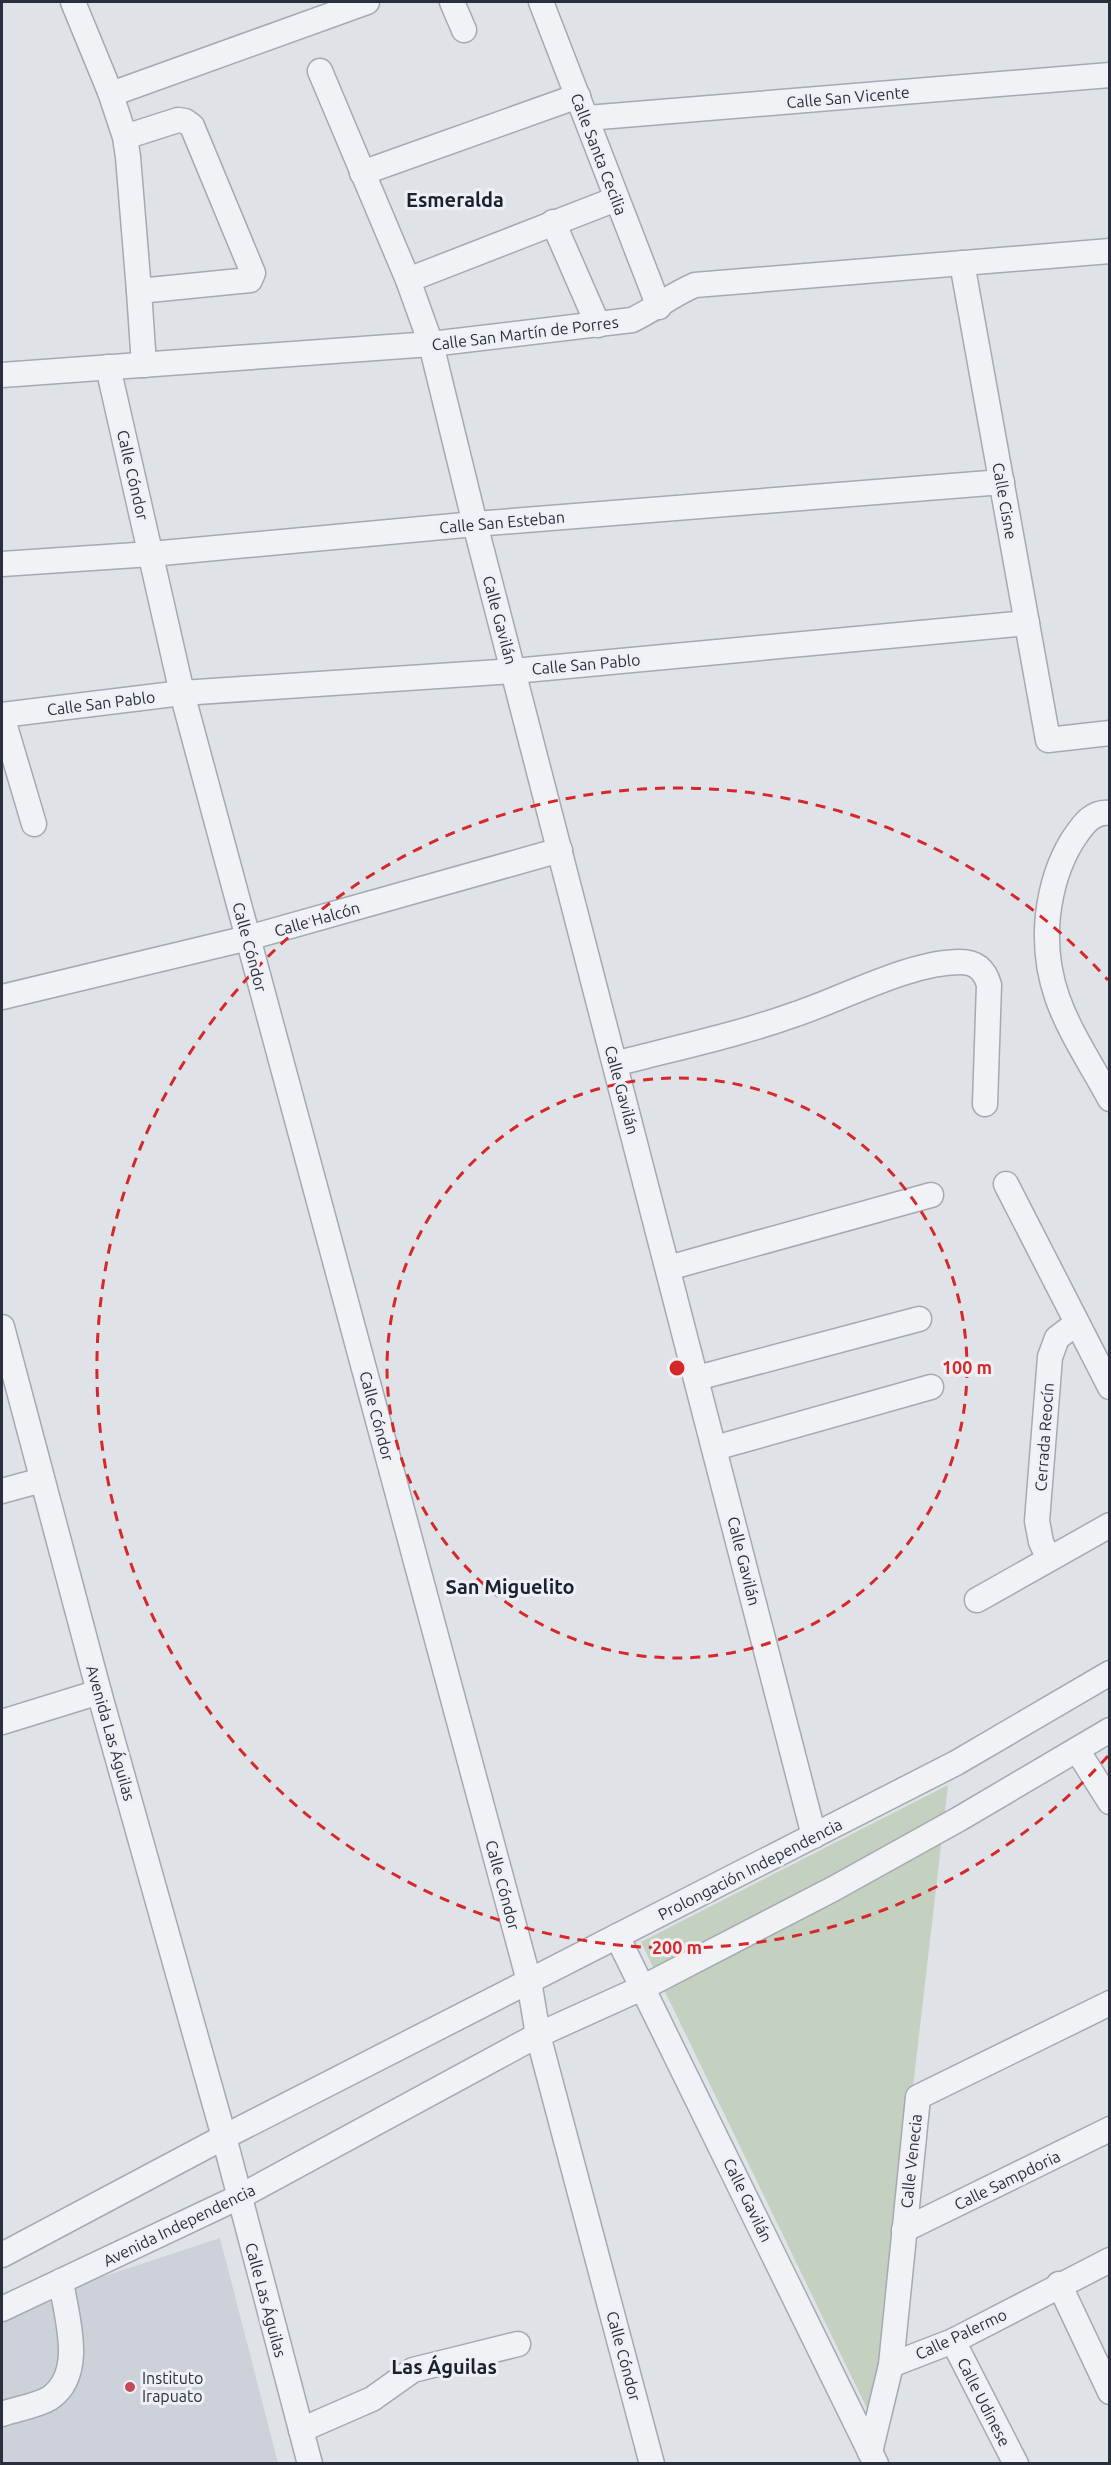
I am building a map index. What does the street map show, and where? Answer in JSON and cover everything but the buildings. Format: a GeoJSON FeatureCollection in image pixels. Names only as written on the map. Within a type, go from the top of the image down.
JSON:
{"type":"FeatureCollection","features":[{"type":"Feature","properties":{"kind":"street"},"geometry":{"type":"LineString","coordinates":[[74,2],[110,92],[125,137],[144,365]]}},
{"type":"Feature","properties":{"kind":"street"},"geometry":{"type":"LineString","coordinates":[[110,92],[125,91],[367,2]]}},
{"type":"Feature","properties":{"kind":"street"},"geometry":{"type":"LineString","coordinates":[[452,2],[464,30]]}},
{"type":"Feature","properties":{"kind":"street","name":"Calle Santa Cecilia"},"geometry":{"type":"LineString","coordinates":[[541,2],[659,307]]}},
{"type":"Feature","properties":{"kind":"street","name":"Calle Gavilán"},"geometry":{"type":"LineString","coordinates":[[320,71],[408,280],[431,344],[475,524],[814,1836]]}},
{"type":"Feature","properties":{"kind":"street","name":"Calle San Vicente"},"geometry":{"type":"LineString","coordinates":[[587,118],[1110,75]]}},
{"type":"Feature","properties":{"kind":"street"},"geometry":{"type":"LineString","coordinates":[[362,173],[578,96]]}},
{"type":"Feature","properties":{"kind":"street"},"geometry":{"type":"LineString","coordinates":[[125,137],[178,120],[185,121],[192,126],[253,273],[250,280],[139,291]]}},
{"type":"Feature","properties":{"kind":"street"},"geometry":{"type":"LineString","coordinates":[[408,280],[616,199]]}},
{"type":"Feature","properties":{"kind":"street"},"geometry":{"type":"LineString","coordinates":[[554,222],[598,325]]}},
{"type":"Feature","properties":{"kind":"street","name":"Calle San Martín de Porres"},"geometry":{"type":"LineString","coordinates":[[2,375],[431,344],[632,320],[659,307],[673,294],[695,285],[1110,251]]}},
{"type":"Feature","properties":{"kind":"street","name":"Calle Cisne"},"geometry":{"type":"LineString","coordinates":[[962,263],[1048,740],[1110,733]]}},
{"type":"Feature","properties":{"kind":"street","name":"Calle Cóndor"},"geometry":{"type":"LineString","coordinates":[[108,367],[182,693],[529,1981],[538,2035],[652,2463]]}},
{"type":"Feature","properties":{"kind":"street","name":"Calle San Esteban"},"geometry":{"type":"LineString","coordinates":[[2,564],[151,555],[475,524],[1002,482]]}},
{"type":"Feature","properties":{"kind":"street","name":"Calle San Pablo"},"geometry":{"type":"LineString","coordinates":[[2,715],[182,693],[514,671],[1026,623]]}},
{"type":"Feature","properties":{"kind":"street"},"geometry":{"type":"LineString","coordinates":[[2,715],[34,824]]}},
{"type":"Feature","properties":{"kind":"street"},"geometry":{"type":"LineString","coordinates":[[1110,813],[1097,813],[1091,816],[1060,864],[1050,900],[1046,941],[1049,973],[1058,1001],[1110,1099]]}},
{"type":"Feature","properties":{"kind":"street","name":"Calle Halcón"},"geometry":{"type":"LineString","coordinates":[[2,997],[248,938],[560,850]]}},
{"type":"Feature","properties":{"kind":"street"},"geometry":{"type":"LineString","coordinates":[[615,1064],[794,1015],[913,970],[961,962],[976,965],[985,973],[989,985],[985,1104]]}},
{"type":"Feature","properties":{"kind":"street"},"geometry":{"type":"LineString","coordinates":[[1006,1184],[1110,1387]]}},
{"type":"Feature","properties":{"kind":"street"},"geometry":{"type":"LineString","coordinates":[[668,1268],[931,1195]]}},
{"type":"Feature","properties":{"kind":"street"},"geometry":{"type":"LineString","coordinates":[[697,1378],[919,1319]]}},
{"type":"Feature","properties":{"kind":"street","name":"Cerrada Reocín"},"geometry":{"type":"LineString","coordinates":[[1049,1559],[1041,1542],[1037,1521],[1050,1357],[1058,1338],[1077,1323]]}},
{"type":"Feature","properties":{"kind":"street","name":"Avenida Las Águilas"},"geometry":{"type":"LineString","coordinates":[[2,1328],[10,1399],[42,1480],[224,2137]]}},
{"type":"Feature","properties":{"kind":"street"},"geometry":{"type":"LineString","coordinates":[[715,1448],[932,1388]]}},
{"type":"Feature","properties":{"kind":"street"},"geometry":{"type":"LineString","coordinates":[[2,1491],[42,1480]]}},
{"type":"Feature","properties":{"kind":"street"},"geometry":{"type":"LineString","coordinates":[[977,1600],[1110,1525]]}},
{"type":"Feature","properties":{"kind":"street","name":"Prolongación Independencia"},"geometry":{"type":"LineString","coordinates":[[224,2137],[956,1763],[1110,1672]]}},
{"type":"Feature","properties":{"kind":"street"},"geometry":{"type":"LineString","coordinates":[[2,1722],[99,1692]]}},
{"type":"Feature","properties":{"kind":"street"},"geometry":{"type":"LineString","coordinates":[[538,2035],[644,1988],[833,1889],[1110,1730]]}},
{"type":"Feature","properties":{"kind":"street"},"geometry":{"type":"LineString","coordinates":[[1077,1750],[1110,1802]]}},
{"type":"Feature","properties":{"kind":"street","name":"Calle Gavilán"},"geometry":{"type":"LineString","coordinates":[[617,1936],[873,2458]]}},
{"type":"Feature","properties":{"kind":"street","name":"Calle Venecia"},"geometry":{"type":"LineString","coordinates":[[891,2365],[918,2097],[1110,2002]]}},
{"type":"Feature","properties":{"kind":"street","name":"Avenida Independencia"},"geometry":{"type":"LineString","coordinates":[[2,2309],[239,2197],[538,2035]]}},
{"type":"Feature","properties":{"kind":"street","name":"Calle Sampdoria"},"geometry":{"type":"LineString","coordinates":[[904,2230],[1110,2129]]}},
{"type":"Feature","properties":{"kind":"street"},"geometry":{"type":"LineString","coordinates":[[2,2255],[224,2137]]}},
{"type":"Feature","properties":{"kind":"street","name":"Calle Las Águilas"},"geometry":{"type":"LineString","coordinates":[[224,2137],[310,2463]]}},
{"type":"Feature","properties":{"kind":"street","name":"Calle Palermo"},"geometry":{"type":"LineString","coordinates":[[891,2365],[953,2341],[1059,2284],[1110,2260]]}},
{"type":"Feature","properties":{"kind":"street"},"geometry":{"type":"LineString","coordinates":[[2,2414],[49,2398],[64,2383],[72,2357],[61,2281]]}},
{"type":"Feature","properties":{"kind":"street"},"geometry":{"type":"LineString","coordinates":[[1059,2284],[1110,2392]]}},
{"type":"Feature","properties":{"kind":"street","name":"Calle Udinese"},"geometry":{"type":"LineString","coordinates":[[953,2341],[1016,2463]]}},
{"type":"Feature","properties":{"kind":"street"},"geometry":{"type":"LineString","coordinates":[[301,2430],[372,2399],[413,2370],[518,2344]]}},
{"type":"Feature","properties":{"kind":"street"},"geometry":{"type":"LineString","coordinates":[[873,2458],[891,2365]]}},
{"type":"Feature","properties":{"kind":"shaded area","name":"Instituto Irapuato"},"geometry":{"type":"Polygon","coordinates":[[[220,2238],[278,2463],[2,2463],[2,2310],[220,2238]]]}},
{"type":"Feature","properties":{"kind":"green space"},"geometry":{"type":"Polygon","coordinates":[[[948,1785],[874,2423],[641,1942],[948,1785]]]}},
{"type":"Feature","properties":{"kind":"place","name":"Instituto Irapuato"},"geometry":{"type":"Point","coordinates":[130,2387]}},
{"type":"Feature","properties":{"kind":"district","name":"Esmeralda"},"geometry":{"type":"Point","coordinates":[455,200]}},
{"type":"Feature","properties":{"kind":"district","name":"San Miguelito"},"geometry":{"type":"Point","coordinates":[510,1587]}},
{"type":"Feature","properties":{"kind":"district","name":"Las Águilas"},"geometry":{"type":"Point","coordinates":[444,2367]}}]}
